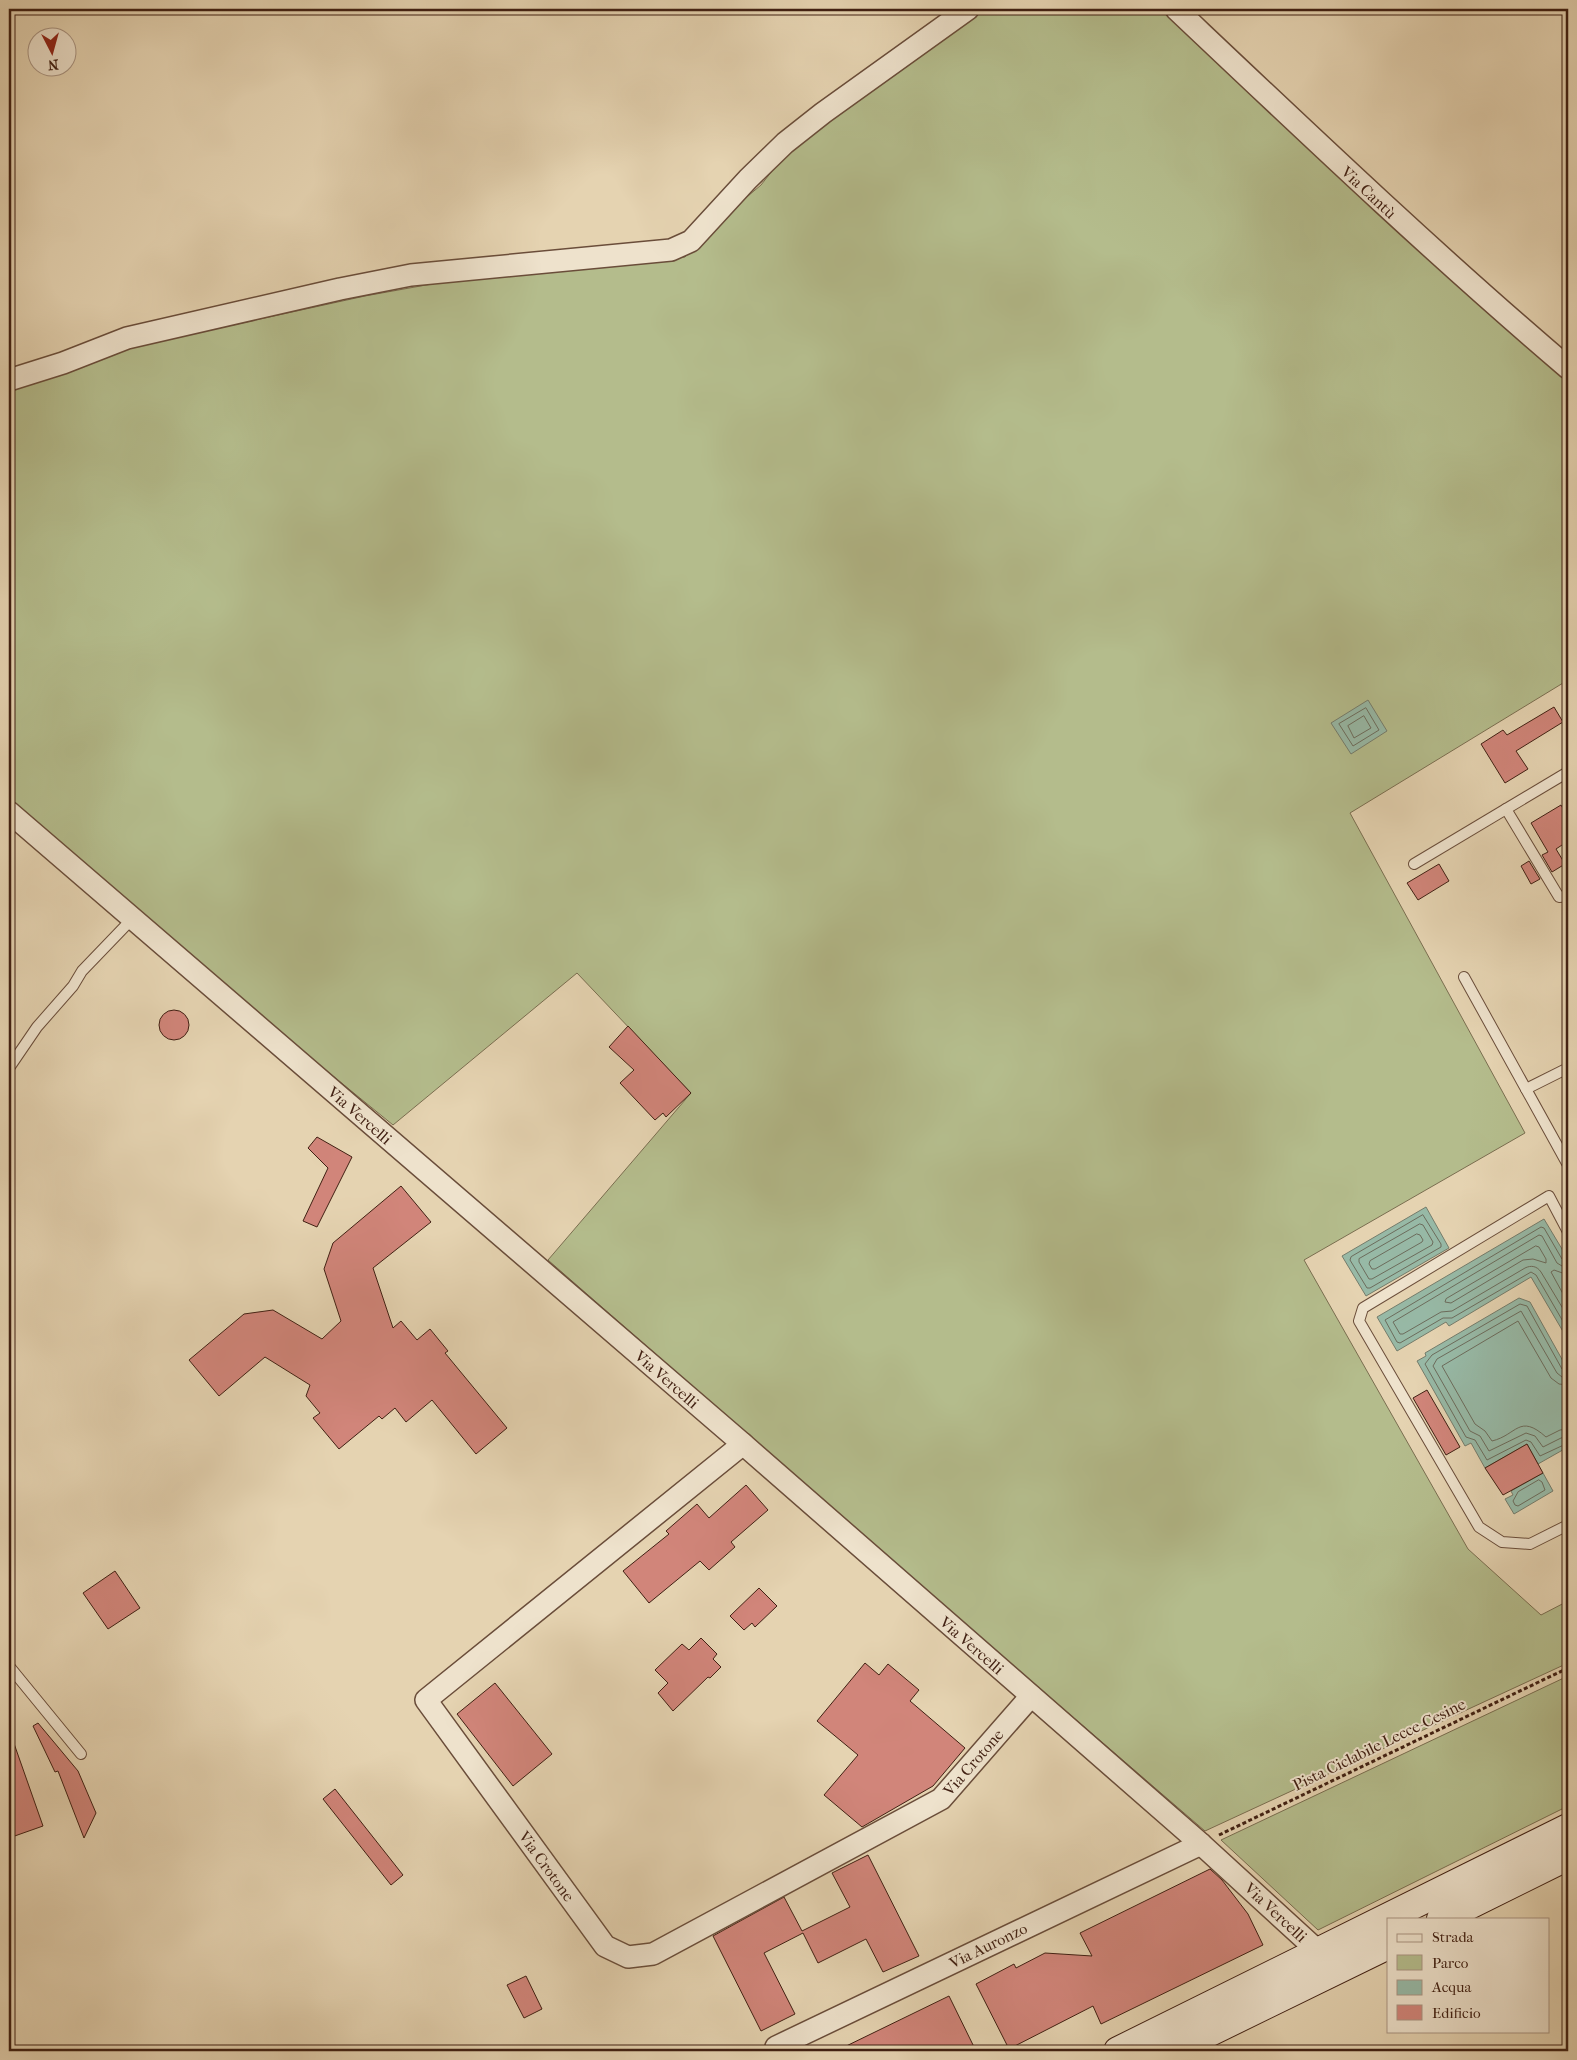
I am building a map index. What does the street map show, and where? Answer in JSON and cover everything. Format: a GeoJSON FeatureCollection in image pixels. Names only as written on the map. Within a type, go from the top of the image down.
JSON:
{"type":"FeatureCollection","features":[{"type":"Feature","properties":{"kind":"main road"},"geometry":{"type":"LineString","coordinates":[[1387,1918],[1568,1828]]}},
{"type":"Feature","properties":{"kind":"main road"},"geometry":{"type":"LineString","coordinates":[[1443,1918],[1568,1856]]}},
{"type":"Feature","properties":{"kind":"main road"},"geometry":{"type":"LineString","coordinates":[[1118,2051],[1387,1918]]}},
{"type":"Feature","properties":{"kind":"main road"},"geometry":{"type":"LineString","coordinates":[[1171,2051],[1387,1944]]}},
{"type":"Feature","properties":{"kind":"street"},"geometry":{"type":"LineString","coordinates":[[9,380],[63,363],[127,338],[340,289],[411,275],[671,250],[691,241],[748,178],[785,143],[823,113],[968,9]]}},
{"type":"Feature","properties":{"kind":"street","name":"Via Cantù"},"geometry":{"type":"LineString","coordinates":[[1176,9],[1380,202],[1482,295],[1568,368]]}},
{"type":"Feature","properties":{"kind":"street","name":"Via Vercelli"},"geometry":{"type":"LineString","coordinates":[[9,812],[742,1444],[1201,1844],[1319,1952]]}},
{"type":"Feature","properties":{"kind":"street","name":"Via Crotone"},"geometry":{"type":"LineString","coordinates":[[742,1444],[426,1700],[605,1946],[628,1957],[654,1954],[941,1799],[1031,1696]]}},
{"type":"Feature","properties":{"kind":"street","name":"Via Auronzo"},"geometry":{"type":"LineString","coordinates":[[776,2047],[1201,1844]]}},
{"type":"Feature","properties":{"kind":"lane"},"geometry":{"type":"LineString","coordinates":[[1414,864],[1568,772]]}},
{"type":"Feature","properties":{"kind":"lane"},"geometry":{"type":"LineString","coordinates":[[1506,809],[1559,897],[1568,896]]}},
{"type":"Feature","properties":{"kind":"lane"},"geometry":{"type":"LineString","coordinates":[[9,1068],[38,1027],[73,986],[82,971],[132,919]]}},
{"type":"Feature","properties":{"kind":"lane"},"geometry":{"type":"LineString","coordinates":[[1464,977],[1568,1165]]}},
{"type":"Feature","properties":{"kind":"lane"},"geometry":{"type":"LineString","coordinates":[[1526,1089],[1568,1068]]}},
{"type":"Feature","properties":{"kind":"lane"},"geometry":{"type":"LineString","coordinates":[[1567,1530],[1530,1544],[1502,1542],[1479,1527],[1360,1321],[1362,1308],[1548,1196],[1568,1232]]}},
{"type":"Feature","properties":{"kind":"lane"},"geometry":{"type":"LineString","coordinates":[[9,1666],[81,1754]]}},
{"type":"Feature","properties":{"kind":"path","name":"Pista Ciclabile Lecce-Cesine"},"geometry":{"type":"LineString","coordinates":[[1201,1844],[1568,1668]]}},
{"type":"Feature","properties":{"kind":"green space"},"geometry":{"type":"Polygon","coordinates":[[[979,9],[1167,9],[1458,285],[1568,380],[1568,680],[1350,813],[1525,1133],[1304,1260],[1468,1549],[1541,1615],[1568,1601],[1568,1663],[1205,1831],[548,1260],[691,1093],[577,973],[393,1125],[274,1028],[9,802],[9,387],[128,348],[365,296],[476,276],[685,257],[735,207],[761,185],[783,157],[908,60],[979,9]]]}},
{"type":"Feature","properties":{"kind":"green space"},"geometry":{"type":"Polygon","coordinates":[[[1568,1676],[1568,1806],[1318,1930],[1221,1840],[1568,1676]]]}},
{"type":"Feature","properties":{"kind":"water"},"geometry":{"type":"Polygon","coordinates":[[[1368,700],[1387,731],[1351,754],[1331,723],[1368,700]]]}},
{"type":"Feature","properties":{"kind":"water"},"geometry":{"type":"Polygon","coordinates":[[[1426,1207],[1449,1248],[1366,1296],[1342,1256],[1426,1207]]]}},
{"type":"Feature","properties":{"kind":"water"},"geometry":{"type":"Polygon","coordinates":[[[1544,1219],[1568,1259],[1568,1340],[1531,1277],[1449,1326],[1446,1322],[1397,1351],[1377,1317],[1544,1219]]]}},
{"type":"Feature","properties":{"kind":"water"},"geometry":{"type":"Polygon","coordinates":[[[1519,1298],[1530,1302],[1568,1370],[1568,1447],[1538,1464],[1527,1444],[1485,1468],[1471,1443],[1465,1446],[1417,1361],[1426,1356],[1425,1353],[1519,1298]]]}},
{"type":"Feature","properties":{"kind":"water"},"geometry":{"type":"Polygon","coordinates":[[[1543,1473],[1553,1491],[1514,1514],[1505,1499],[1513,1495],[1511,1491],[1543,1473]]]}},
{"type":"Feature","properties":{"kind":"building"},"geometry":{"type":"Polygon","coordinates":[[[1554,707],[1563,722],[1516,751],[1528,769],[1505,783],[1481,744],[1503,730],[1507,735],[1554,707]]]}},
{"type":"Feature","properties":{"kind":"building"},"geometry":{"type":"Polygon","coordinates":[[[1561,805],[1568,817],[1568,841],[1556,849],[1565,864],[1552,872],[1542,855],[1548,852],[1531,823],[1561,805]]]}},
{"type":"Feature","properties":{"kind":"building"},"geometry":{"type":"Polygon","coordinates":[[[1529,861],[1540,879],[1531,884],[1521,866],[1529,861]]]}},
{"type":"Feature","properties":{"kind":"building"},"geometry":{"type":"Polygon","coordinates":[[[1439,864],[1449,881],[1418,900],[1407,883],[1439,864]]]}},
{"type":"Feature","properties":{"kind":"building"},"geometry":{"type":"Polygon","coordinates":[[[174,1010],[185,1014],[189,1025],[185,1036],[174,1040],[163,1036],[159,1025],[163,1014],[174,1010]]]}},
{"type":"Feature","properties":{"kind":"building"},"geometry":{"type":"Polygon","coordinates":[[[628,1026],[691,1093],[666,1117],[663,1113],[655,1120],[620,1083],[634,1070],[609,1047],[628,1026]]]}},
{"type":"Feature","properties":{"kind":"building"},"geometry":{"type":"Polygon","coordinates":[[[317,1137],[352,1157],[317,1227],[303,1221],[328,1168],[308,1148],[317,1137]]]}},
{"type":"Feature","properties":{"kind":"building"},"geometry":{"type":"Polygon","coordinates":[[[401,1186],[431,1222],[373,1268],[393,1328],[401,1321],[417,1340],[430,1329],[448,1351],[445,1353],[507,1428],[476,1454],[432,1400],[406,1422],[395,1408],[382,1419],[379,1416],[339,1449],[313,1418],[320,1413],[306,1396],[310,1385],[265,1357],[219,1396],[189,1360],[244,1314],[273,1310],[322,1339],[341,1321],[324,1269],[333,1243],[401,1186]]]}},
{"type":"Feature","properties":{"kind":"building"},"geometry":{"type":"Polygon","coordinates":[[[1427,1390],[1460,1447],[1446,1455],[1413,1398],[1427,1390]]]}},
{"type":"Feature","properties":{"kind":"building"},"geometry":{"type":"Polygon","coordinates":[[[1527,1444],[1543,1473],[1503,1495],[1485,1468],[1527,1444]]]}},
{"type":"Feature","properties":{"kind":"building"},"geometry":{"type":"Polygon","coordinates":[[[746,1485],[768,1510],[731,1542],[735,1547],[709,1570],[700,1561],[649,1603],[623,1571],[669,1534],[666,1531],[697,1504],[709,1518],[746,1485]]]}},
{"type":"Feature","properties":{"kind":"building"},"geometry":{"type":"Polygon","coordinates":[[[115,1571],[140,1608],[108,1629],[83,1593],[115,1571]]]}},
{"type":"Feature","properties":{"kind":"building"},"geometry":{"type":"Polygon","coordinates":[[[759,1588],[777,1606],[755,1627],[752,1623],[744,1630],[730,1616],[759,1588]]]}},
{"type":"Feature","properties":{"kind":"building"},"geometry":{"type":"Polygon","coordinates":[[[701,1638],[717,1654],[713,1659],[721,1667],[673,1711],[658,1693],[668,1683],[655,1670],[682,1644],[689,1650],[701,1638]]]}},
{"type":"Feature","properties":{"kind":"building"},"geometry":{"type":"Polygon","coordinates":[[[865,1663],[879,1675],[888,1664],[919,1690],[910,1701],[965,1748],[933,1786],[862,1827],[824,1795],[858,1755],[817,1721],[865,1663]]]}},
{"type":"Feature","properties":{"kind":"building"},"geometry":{"type":"Polygon","coordinates":[[[495,1683],[552,1754],[513,1786],[457,1714],[495,1683]]]}},
{"type":"Feature","properties":{"kind":"building"},"geometry":{"type":"Polygon","coordinates":[[[38,1723],[78,1771],[96,1813],[84,1838],[58,1771],[55,1772],[33,1726],[38,1723]]]}},
{"type":"Feature","properties":{"kind":"building"},"geometry":{"type":"Polygon","coordinates":[[[9,1735],[11,1735],[43,1826],[9,1838],[9,1735]]]}},
{"type":"Feature","properties":{"kind":"building"},"geometry":{"type":"Polygon","coordinates":[[[335,1789],[403,1875],[391,1885],[323,1799],[335,1789]]]}},
{"type":"Feature","properties":{"kind":"building"},"geometry":{"type":"Polygon","coordinates":[[[868,1855],[919,1956],[883,1972],[866,1939],[818,1963],[803,1933],[764,1953],[795,2014],[761,2031],[713,1936],[784,1897],[802,1931],[850,1907],[832,1873],[868,1855]]]}},
{"type":"Feature","properties":{"kind":"building"},"geometry":{"type":"Polygon","coordinates":[[[1210,1869],[1222,1880],[1248,1914],[1263,1945],[1101,2024],[1093,2006],[1009,2049],[976,1984],[1014,1964],[1016,1968],[1045,1953],[1092,1956],[1080,1933],[1210,1869]]]}},
{"type":"Feature","properties":{"kind":"building"},"geometry":{"type":"Polygon","coordinates":[[[526,1976],[542,2009],[524,2018],[507,1985],[526,1976]]]}},
{"type":"Feature","properties":{"kind":"building"},"geometry":{"type":"Polygon","coordinates":[[[949,1996],[976,2051],[836,2051],[949,1996]]]}}]}
